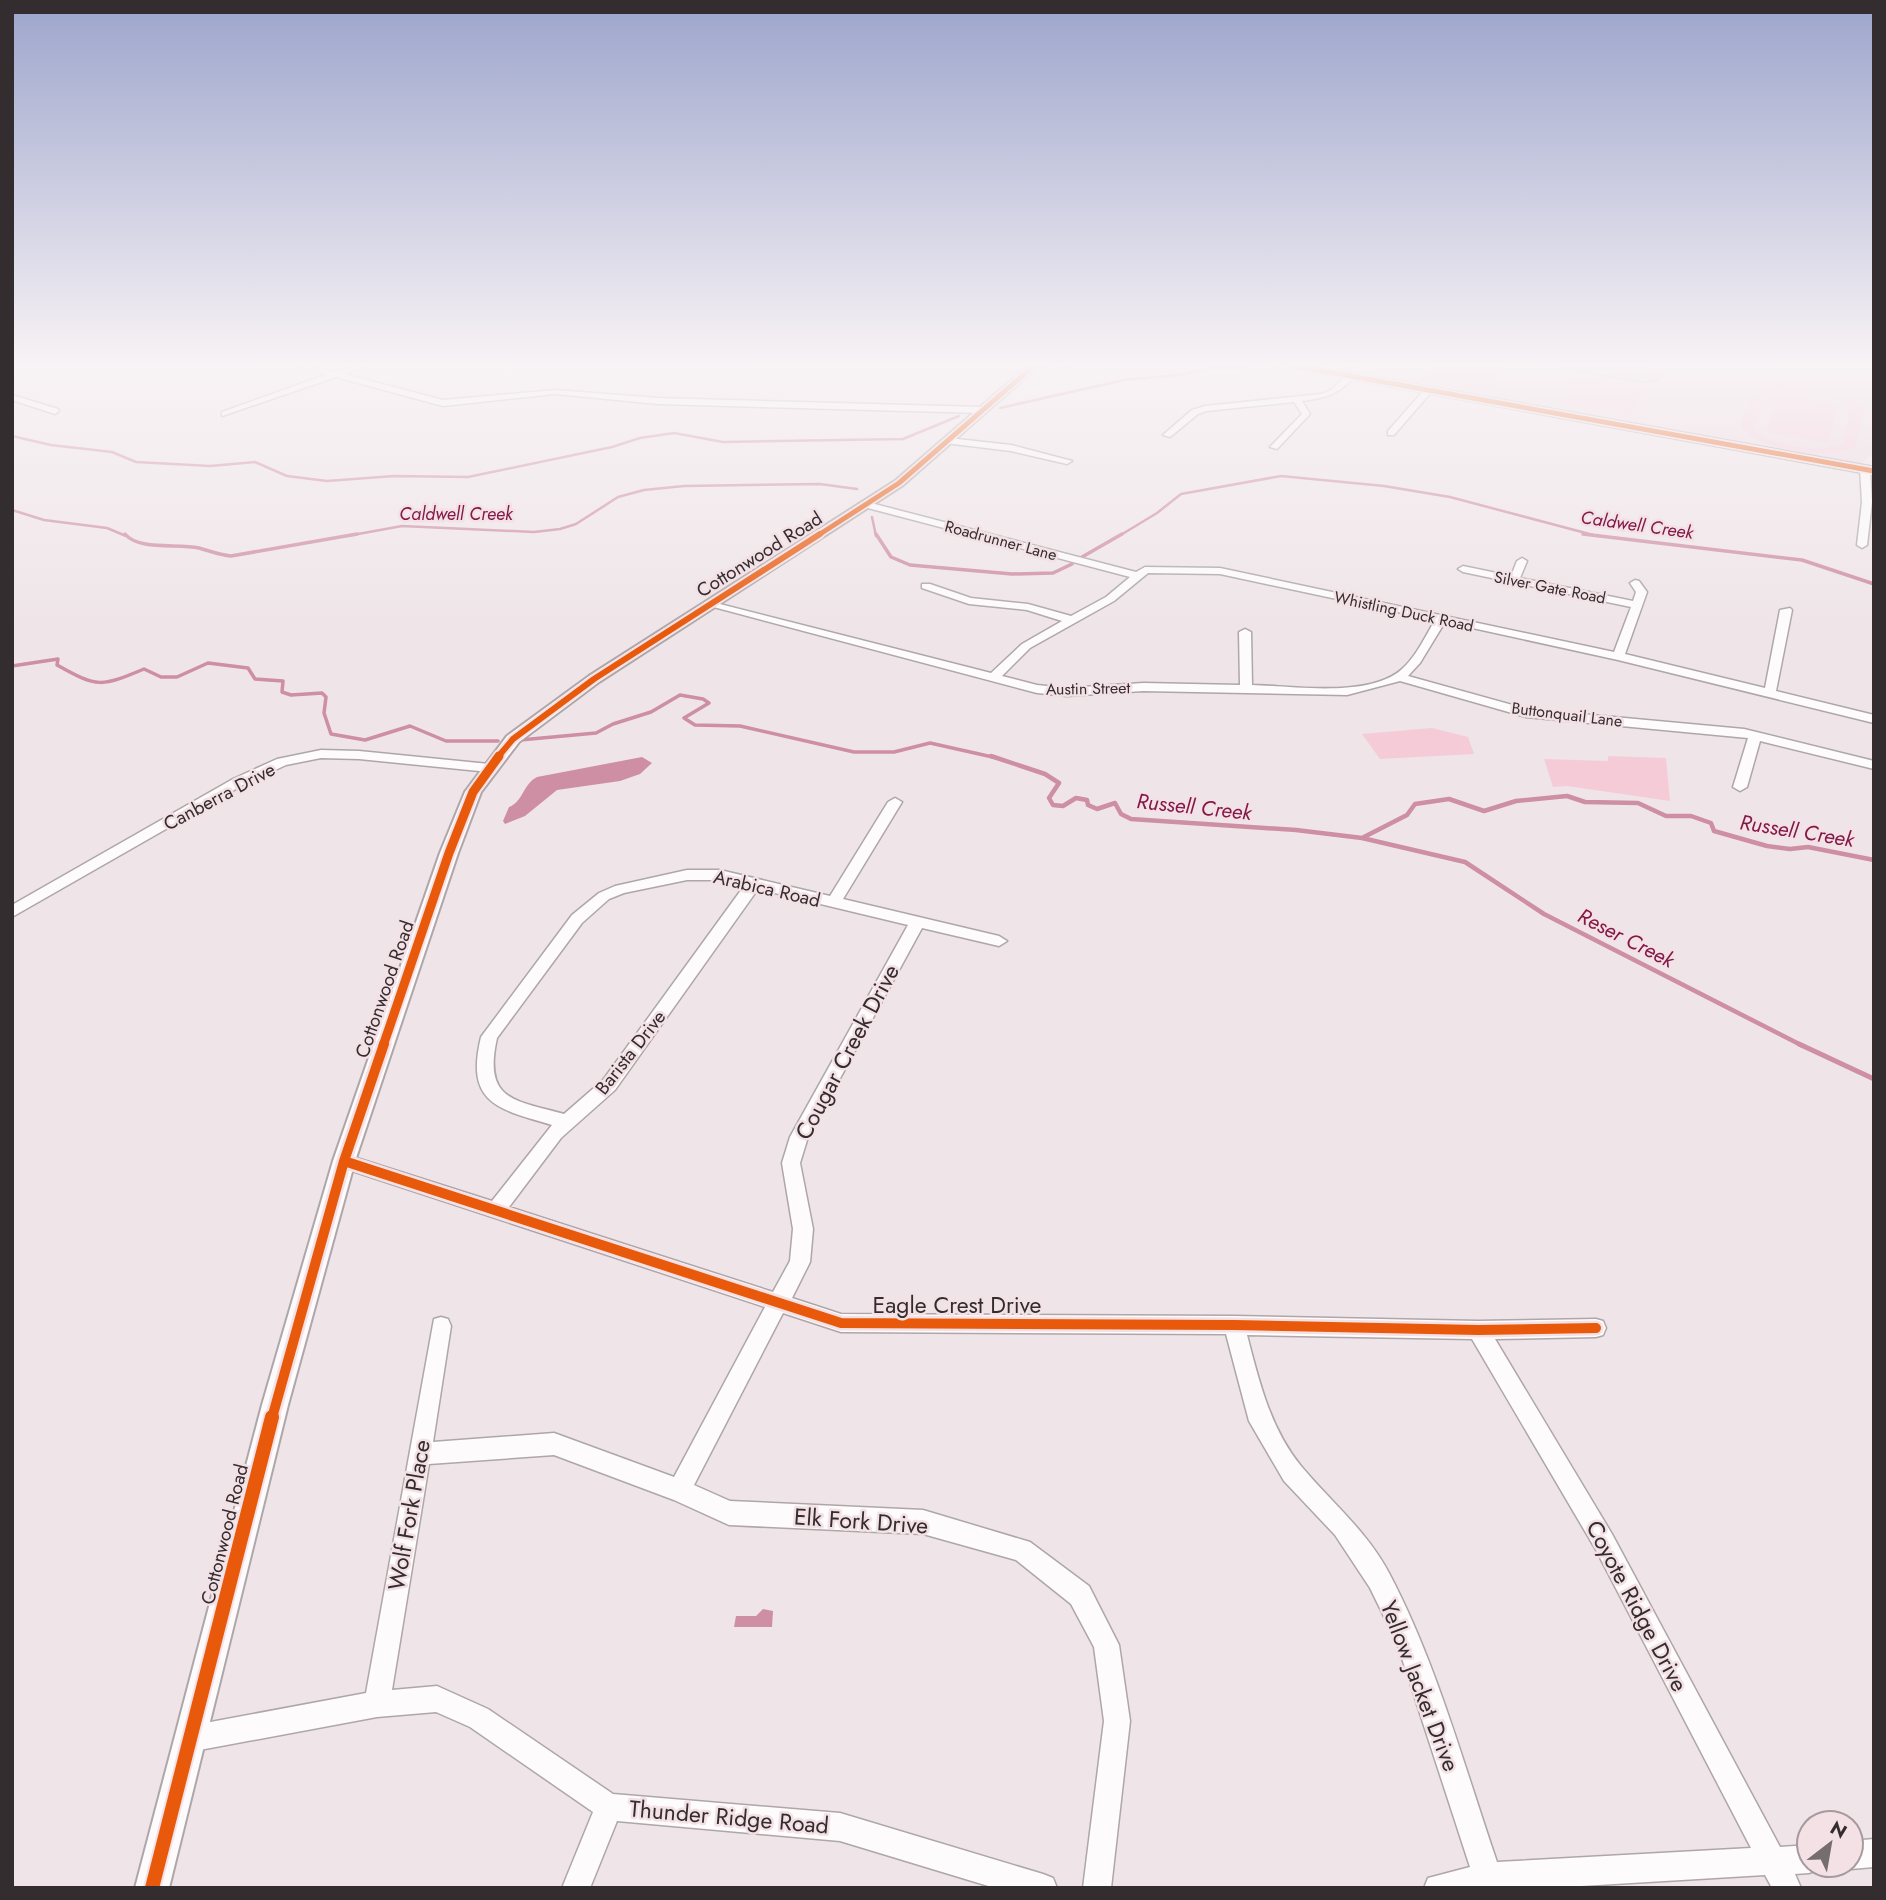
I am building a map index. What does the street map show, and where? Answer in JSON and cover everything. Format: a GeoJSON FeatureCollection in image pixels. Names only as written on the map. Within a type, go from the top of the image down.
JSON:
{"type":"FeatureCollection","features":[{"type":"Feature","properties":{"kind":"main road"},"geometry":{"type":"LineString","coordinates":[[1783,452],[1871,467]]}},
{"type":"Feature","properties":{"kind":"street","name":"Cottonwood Road"},"geometry":{"type":"LineString","coordinates":[[152,1888],[275,1405],[344,1161],[449,853],[473,792],[513,739],[594,679],[867,505],[899,483],[936,452]]}},
{"type":"Feature","properties":{"kind":"street"},"geometry":{"type":"LineString","coordinates":[[1027,452],[1067,461]]}},
{"type":"Feature","properties":{"kind":"street"},"geometry":{"type":"LineString","coordinates":[[1862,545],[1867,502],[1864,485],[1871,467]]}},
{"type":"Feature","properties":{"kind":"street","name":"Roadrunner Lane"},"geometry":{"type":"LineString","coordinates":[[867,505],[1135,575]]}},
{"type":"Feature","properties":{"kind":"street"},"geometry":{"type":"LineString","coordinates":[[1514,580],[1522,561]]}},
{"type":"Feature","properties":{"kind":"street","name":"Silver Gate Road"},"geometry":{"type":"LineString","coordinates":[[1462,569],[1638,605]]}},
{"type":"Feature","properties":{"kind":"street","name":"Whistling Duck Road"},"geometry":{"type":"LineString","coordinates":[[1135,575],[1145,570],[1220,571],[1618,656],[1874,719]]}},
{"type":"Feature","properties":{"kind":"street"},"geometry":{"type":"LineString","coordinates":[[993,678],[1026,646],[1110,599],[1135,575]]}},
{"type":"Feature","properties":{"kind":"street"},"geometry":{"type":"LineString","coordinates":[[1618,656],[1642,592],[1635,583]]}},
{"type":"Feature","properties":{"kind":"street"},"geometry":{"type":"LineString","coordinates":[[926,586],[969,601],[1028,607],[1071,620]]}},
{"type":"Feature","properties":{"kind":"street","name":"Austin Street"},"geometry":{"type":"LineString","coordinates":[[712,605],[1037,689],[1067,692],[1143,687],[1347,691],[1380,687],[1402,678]]}},
{"type":"Feature","properties":{"kind":"street"},"geometry":{"type":"LineString","coordinates":[[1770,693],[1786,610]]}},
{"type":"Feature","properties":{"kind":"street"},"geometry":{"type":"LineString","coordinates":[[1402,678],[1413,666],[1441,619]]}},
{"type":"Feature","properties":{"kind":"street"},"geometry":{"type":"LineString","coordinates":[[1245,632],[1246,689]]}},
{"type":"Feature","properties":{"kind":"street","name":"Buttonquail Lane"},"geometry":{"type":"LineString","coordinates":[[1402,678],[1526,713],[1755,735],[1874,765]]}},
{"type":"Feature","properties":{"kind":"street"},"geometry":{"type":"LineString","coordinates":[[1740,787],[1755,735]]}},
{"type":"Feature","properties":{"kind":"street","name":"Canberra Drive"},"geometry":{"type":"LineString","coordinates":[[12,912],[238,782],[282,762],[334,755],[489,768]]}},
{"type":"Feature","properties":{"kind":"street"},"geometry":{"type":"LineString","coordinates":[[833,903],[895,802]]}},
{"type":"Feature","properties":{"kind":"street","name":"Arabica Road"},"geometry":{"type":"LineString","coordinates":[[566,1122],[509,1104],[493,1095],[486,1084],[484,1054],[489,1037],[577,919],[604,896],[620,889],[706,874],[999,941]]}},
{"type":"Feature","properties":{"kind":"street","name":"Barista Drive"},"geometry":{"type":"LineString","coordinates":[[495,1211],[566,1122],[609,1085],[754,883]]}},
{"type":"Feature","properties":{"kind":"street","name":"Cougar Creek Drive"},"geometry":{"type":"LineString","coordinates":[[679,1490],[800,1262],[803,1229],[791,1163],[799,1138],[917,922]]}},
{"type":"Feature","properties":{"kind":"street","name":"Eagle Crest Drive"},"geometry":{"type":"LineString","coordinates":[[344,1161],[841,1323],[1596,1328]]}},
{"type":"Feature","properties":{"kind":"street","name":"Wolf Fork Place"},"geometry":{"type":"LineString","coordinates":[[377,1704],[441,1325]]}},
{"type":"Feature","properties":{"kind":"street","name":"Yellow Jacket Drive"},"geometry":{"type":"LineString","coordinates":[[1234,1325],[1256,1414],[1292,1473],[1343,1527],[1379,1579],[1408,1639],[1488,1877]]}},
{"type":"Feature","properties":{"kind":"street","name":"Coyote Ridge Drive"},"geometry":{"type":"LineString","coordinates":[[1478,1329],[1604,1542],[1787,1888]]}},
{"type":"Feature","properties":{"kind":"street","name":"Elk Fork Drive"},"geometry":{"type":"LineString","coordinates":[[419,1454],[554,1444],[679,1490],[729,1513],[923,1522],[1022,1550],[1080,1595],[1106,1646],[1117,1721],[1097,1888]]}},
{"type":"Feature","properties":{"kind":"street","name":"Thunder Ridge Road"},"geometry":{"type":"LineString","coordinates":[[189,1739],[377,1704],[437,1699],[479,1718],[609,1807],[840,1827],[1043,1888]]}},
{"type":"Feature","properties":{"kind":"street"},"geometry":{"type":"LineString","coordinates":[[576,1888],[609,1807]]}},
{"type":"Feature","properties":{"kind":"street"},"geometry":{"type":"LineString","coordinates":[[1438,1888],[1488,1877],[1795,1860]]}},
{"type":"Feature","properties":{"kind":"shaded area"},"geometry":{"type":"Polygon","coordinates":[[[1787,452],[1873,452],[1860,465],[1787,452]]]}},
{"type":"Feature","properties":{"kind":"shaded area"},"geometry":{"type":"Polygon","coordinates":[[[1801,452],[1838,452],[1831,453],[1801,452]]]}},
{"type":"Feature","properties":{"kind":"shaded area"},"geometry":{"type":"Polygon","coordinates":[[[1432,728],[1468,737],[1474,754],[1380,759],[1362,734],[1432,728]]]}},
{"type":"Feature","properties":{"kind":"shaded area"},"geometry":{"type":"Polygon","coordinates":[[[1608,756],[1666,758],[1670,801],[1567,786],[1553,787],[1544,759],[1608,761],[1608,756]]]}},
{"type":"Feature","properties":{"kind":"shaded area"},"geometry":{"type":"Polygon","coordinates":[[[642,757],[652,763],[640,774],[620,781],[557,790],[525,816],[505,824],[503,821],[509,807],[514,805],[537,777],[642,757]]]}},
{"type":"Feature","properties":{"kind":"shaded area"},"geometry":{"type":"Polygon","coordinates":[[[763,1609],[773,1611],[772,1627],[734,1627],[736,1616],[756,1616],[763,1609]]]}},
{"type":"Feature","properties":{"kind":"waterway"},"geometry":{"type":"LineString","coordinates":[[109,452],[136,462],[210,466],[255,462],[287,476],[327,481],[394,476],[468,477],[590,452]]}},
{"type":"Feature","properties":{"kind":"waterway","name":"Caldwell Creek"},"geometry":{"type":"LineString","coordinates":[[1119,536],[1157,513],[1181,494],[1281,476],[1384,486],[1450,497],[1595,535]]}},
{"type":"Feature","properties":{"kind":"waterway","name":"Caldwell Creek"},"geometry":{"type":"LineString","coordinates":[[347,536],[402,526],[534,532],[560,529],[576,524],[618,497],[644,490],[684,486],[820,484],[857,489]]}},
{"type":"Feature","properties":{"kind":"waterway","name":"Caldwell Creek"},"geometry":{"type":"LineString","coordinates":[[12,510],[44,520],[107,528],[126,536]]}},
{"type":"Feature","properties":{"kind":"waterway","name":"Caldwell Creek"},"geometry":{"type":"LineString","coordinates":[[872,517],[876,536]]}},
{"type":"Feature","properties":{"kind":"waterway","name":"Caldwell Creek"},"geometry":{"type":"LineString","coordinates":[[125,534],[149,545],[199,548],[231,556],[357,534]]}},
{"type":"Feature","properties":{"kind":"waterway","name":"Caldwell Creek"},"geometry":{"type":"LineString","coordinates":[[876,534],[891,557],[910,565],[1012,574],[1053,573],[1072,564]]}},
{"type":"Feature","properties":{"kind":"waterway","name":"Caldwell Creek"},"geometry":{"type":"LineString","coordinates":[[1082,557],[1122,534]]}},
{"type":"Feature","properties":{"kind":"waterway","name":"Caldwell Creek"},"geometry":{"type":"LineString","coordinates":[[1583,534],[1595,535]]}},
{"type":"Feature","properties":{"kind":"waterway","name":"Caldwell Creek"},"geometry":{"type":"LineString","coordinates":[[1595,535],[1802,560],[1874,584]]}},
{"type":"Feature","properties":{"kind":"waterway","name":"Russell Creek"},"geometry":{"type":"LineString","coordinates":[[12,666],[58,659],[57,665],[82,678],[100,682],[108,682],[144,669],[161,677],[177,677],[208,663],[248,668],[255,679],[283,681],[282,692],[291,695],[322,693],[326,697],[324,713],[331,734],[365,740],[410,726],[446,741],[498,741]]}},
{"type":"Feature","properties":{"kind":"waterway","name":"Russell Creek"},"geometry":{"type":"LineString","coordinates":[[520,740],[596,733],[613,724],[651,712],[680,695],[703,699],[709,703],[684,718],[695,725],[740,726],[854,752],[894,752],[930,743],[997,758]]}},
{"type":"Feature","properties":{"kind":"waterway","name":"Russell Creek"},"geometry":{"type":"LineString","coordinates":[[991,756],[997,758]]}},
{"type":"Feature","properties":{"kind":"waterway","name":"Russell Creek"},"geometry":{"type":"LineString","coordinates":[[997,758],[1045,774],[1059,783],[1049,798],[1053,805],[1063,806],[1076,798],[1087,800],[1088,805],[1097,809],[1115,803],[1121,814],[1131,819],[1296,830],[1362,838]]}},
{"type":"Feature","properties":{"kind":"waterway","name":"Russell Creek"},"geometry":{"type":"LineString","coordinates":[[1362,838],[1407,815],[1415,804],[1449,799],[1484,811],[1516,801],[1567,796],[1585,802],[1638,803],[1666,816],[1691,816],[1711,823],[1714,831],[1767,846],[1790,849],[1808,847],[1874,860]]}},
{"type":"Feature","properties":{"kind":"waterway","name":"Reser Creek"},"geometry":{"type":"LineString","coordinates":[[1362,838],[1465,862],[1544,914],[1800,1044]]}},
{"type":"Feature","properties":{"kind":"waterway","name":"Reser Creek"},"geometry":{"type":"LineString","coordinates":[[1800,1044],[1874,1079]]}},
{"type":"Feature","properties":{"kind":"cycle path"},"geometry":{"type":"LineString","coordinates":[[152,1888],[275,1405],[344,1161],[449,853],[473,792],[513,739],[594,679],[899,483],[935,452]]}},
{"type":"Feature","properties":{"kind":"cycle path"},"geometry":{"type":"LineString","coordinates":[[1767,452],[1874,471]]}},
{"type":"Feature","properties":{"kind":"cycle path"},"geometry":{"type":"LineString","coordinates":[[344,1161],[841,1323],[1234,1325],[1478,1330],[1596,1328]]}}]}
